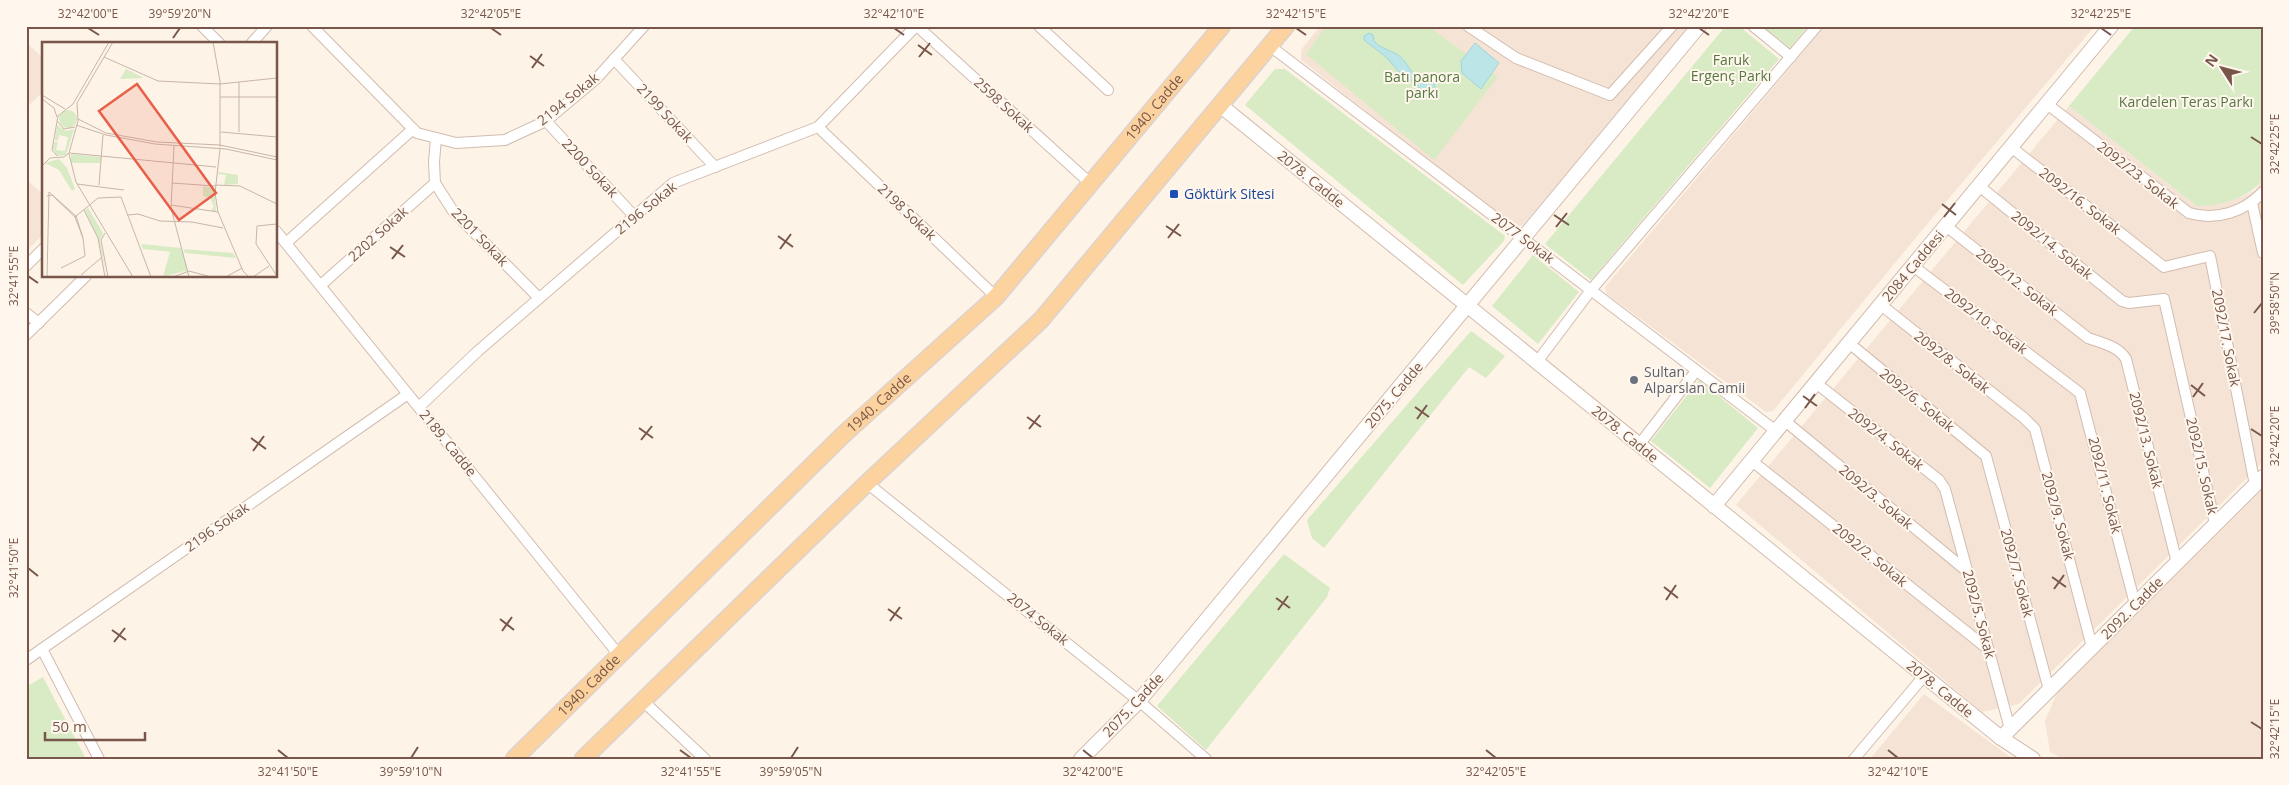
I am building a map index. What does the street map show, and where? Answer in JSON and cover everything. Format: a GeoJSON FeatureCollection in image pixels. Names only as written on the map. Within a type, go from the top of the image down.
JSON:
{"type":"FeatureCollection","features":[{"type":"Feature","properties":{"kind":"main road","name":"1940. Cadde"},"geometry":{"type":"LineString","coordinates":[[514,759],[844,434],[996,297],[1222,26]]}},
{"type":"Feature","properties":{"kind":"main road"},"geometry":{"type":"LineString","coordinates":[[583,759],[867,483],[1041,320],[1286,26]]}},
{"type":"Feature","properties":{"kind":"street"},"geometry":{"type":"LineString","coordinates":[[202,26],[218,42]]}},
{"type":"Feature","properties":{"kind":"street"},"geometry":{"type":"LineString","coordinates":[[254,42],[267,26]]}},
{"type":"Feature","properties":{"kind":"street","name":"2194 Sokak"},"geometry":{"type":"LineString","coordinates":[[312,26],[412,129],[417,133],[456,143],[505,140],[546,121],[596,79],[644,26]]}},
{"type":"Feature","properties":{"kind":"street","name":"2196 Sokak"},"geometry":{"type":"LineString","coordinates":[[419,407],[539,298],[673,183],[818,127],[916,26]]}},
{"type":"Feature","properties":{"kind":"street","name":"2598 Sokak"},"geometry":{"type":"LineString","coordinates":[[916,26],[1091,184]]}},
{"type":"Feature","properties":{"kind":"street"},"geometry":{"type":"LineString","coordinates":[[1039,26],[1108,90]]}},
{"type":"Feature","properties":{"kind":"street"},"geometry":{"type":"LineString","coordinates":[[1468,26],[1516,58],[1610,95],[1672,26]]}},
{"type":"Feature","properties":{"kind":"street","name":"2075. Cadde"},"geometry":{"type":"LineString","coordinates":[[1082,759],[1139,701],[1699,26]]}},
{"type":"Feature","properties":{"kind":"street"},"geometry":{"type":"LineString","coordinates":[[1752,26],[1791,57]]}},
{"type":"Feature","properties":{"kind":"street"},"geometry":{"type":"LineString","coordinates":[[1537,362],[1591,290],[1817,26]]}},
{"type":"Feature","properties":{"kind":"street","name":"2084 Caddesi"},"geometry":{"type":"LineString","coordinates":[[1714,506],[2111,26]]}},
{"type":"Feature","properties":{"kind":"street","name":"2077 Sokak"},"geometry":{"type":"LineString","coordinates":[[1270,46],[1696,370],[1780,426]]}},
{"type":"Feature","properties":{"kind":"street","name":"2199 Sokak"},"geometry":{"type":"LineString","coordinates":[[614,59],[715,167]]}},
{"type":"Feature","properties":{"kind":"street","name":"2092/23. Sokak"},"geometry":{"type":"LineString","coordinates":[[2047,104],[2189,213],[2197,216],[2215,216],[2233,212],[2252,203],[2263,192]]}},
{"type":"Feature","properties":{"kind":"street","name":"2078. Cadde"},"geometry":{"type":"LineString","coordinates":[[1220,105],[1924,676],[2005,734],[2033,759]]}},
{"type":"Feature","properties":{"kind":"street","name":"2200 Sokak"},"geometry":{"type":"LineString","coordinates":[[546,121],[634,216]]}},
{"type":"Feature","properties":{"kind":"street","name":"2198 Sokak"},"geometry":{"type":"LineString","coordinates":[[818,127],[996,297]]}},
{"type":"Feature","properties":{"kind":"street"},"geometry":{"type":"LineString","coordinates":[[286,243],[412,129]]}},
{"type":"Feature","properties":{"kind":"street"},"geometry":{"type":"LineString","coordinates":[[435,183],[436,138]]}},
{"type":"Feature","properties":{"kind":"street","name":"2092/16. Sokak"},"geometry":{"type":"LineString","coordinates":[[2011,147],[2149,256]]}},
{"type":"Feature","properties":{"kind":"street","name":"2202 Sokak"},"geometry":{"type":"LineString","coordinates":[[320,285],[435,183]]}},
{"type":"Feature","properties":{"kind":"street","name":"2201 Sokak"},"geometry":{"type":"LineString","coordinates":[[435,183],[453,211],[539,298]]}},
{"type":"Feature","properties":{"kind":"street","name":"2092/14. Sokak"},"geometry":{"type":"LineString","coordinates":[[1979,186],[2126,303]]}},
{"type":"Feature","properties":{"kind":"street"},"geometry":{"type":"LineString","coordinates":[[2252,203],[2263,253]]}},
{"type":"Feature","properties":{"kind":"street","name":"2092/12. Sokak"},"geometry":{"type":"LineString","coordinates":[[1946,226],[2088,338]]}},
{"type":"Feature","properties":{"kind":"street","name":"2189. Cadde"},"geometry":{"type":"LineString","coordinates":[[278,233],[619,655]]}},
{"type":"Feature","properties":{"kind":"street"},"geometry":{"type":"LineString","coordinates":[[26,266],[42,250]]}},
{"type":"Feature","properties":{"kind":"street","name":"2092/17. Sokak"},"geometry":{"type":"LineString","coordinates":[[2149,256],[2164,267],[2210,256],[2259,481]]}},
{"type":"Feature","properties":{"kind":"street","name":"2092/10. Sokak"},"geometry":{"type":"LineString","coordinates":[[1913,266],[2058,376]]}},
{"type":"Feature","properties":{"kind":"street"},"geometry":{"type":"LineString","coordinates":[[26,335],[84,278]]}},
{"type":"Feature","properties":{"kind":"street","name":"2092/15. Sokak"},"geometry":{"type":"LineString","coordinates":[[2126,303],[2164,299],[2216,524]]}},
{"type":"Feature","properties":{"kind":"street","name":"2092/8. Sokak"},"geometry":{"type":"LineString","coordinates":[[1880,305],[2024,418]]}},
{"type":"Feature","properties":{"kind":"street"},"geometry":{"type":"LineString","coordinates":[[26,313],[39,323]]}},
{"type":"Feature","properties":{"kind":"street","name":"2092/13. Sokak"},"geometry":{"type":"LineString","coordinates":[[2088,338],[2116,349],[2126,359],[2177,563]]}},
{"type":"Feature","properties":{"kind":"street","name":"2092/6. Sokak"},"geometry":{"type":"LineString","coordinates":[[1849,343],[1986,456]]}},
{"type":"Feature","properties":{"kind":"street"},"geometry":{"type":"LineString","coordinates":[[1639,445],[1696,370]]}},
{"type":"Feature","properties":{"kind":"street","name":"2092/11. Sokak"},"geometry":{"type":"LineString","coordinates":[[2058,376],[2081,395],[2135,604]]}},
{"type":"Feature","properties":{"kind":"street","name":"2092/4. Sokak"},"geometry":{"type":"LineString","coordinates":[[1816,383],[1939,480],[1945,488],[1949,499]]}},
{"type":"Feature","properties":{"kind":"street","name":"2196 Sokak"},"geometry":{"type":"LineString","coordinates":[[26,660],[408,394]]}},
{"type":"Feature","properties":{"kind":"street","name":"2092/9. Sokak"},"geometry":{"type":"LineString","coordinates":[[2024,418],[2036,433],[2092,647]]}},
{"type":"Feature","properties":{"kind":"street","name":"2092/3. Sokak"},"geometry":{"type":"LineString","coordinates":[[1780,426],[1968,572]]}},
{"type":"Feature","properties":{"kind":"street","name":"2092/7. Sokak"},"geometry":{"type":"LineString","coordinates":[[1986,456],[2049,690]]}},
{"type":"Feature","properties":{"kind":"street","name":"2092/2. Sokak"},"geometry":{"type":"LineString","coordinates":[[1752,461],[1988,649]]}},
{"type":"Feature","properties":{"kind":"street","name":"2092. Cadde"},"geometry":{"type":"LineString","coordinates":[[2005,734],[2259,481]]}},
{"type":"Feature","properties":{"kind":"street","name":"2074 Sokak"},"geometry":{"type":"LineString","coordinates":[[867,483],[1139,701],[1206,759]]}},
{"type":"Feature","properties":{"kind":"street","name":"2092/5. Sokak"},"geometry":{"type":"LineString","coordinates":[[1949,499],[1988,649],[2005,734]]}},
{"type":"Feature","properties":{"kind":"street"},"geometry":{"type":"LineString","coordinates":[[42,649],[99,759]]}},
{"type":"Feature","properties":{"kind":"street"},"geometry":{"type":"LineString","coordinates":[[1854,759],[1924,676]]}},
{"type":"Feature","properties":{"kind":"street"},"geometry":{"type":"LineString","coordinates":[[643,700],[705,759]]}},
{"type":"Feature","properties":{"kind":"shaded area"},"geometry":{"type":"Polygon","coordinates":[[[1320,26],[1692,26],[1523,225],[1517,227],[1512,226],[1301,60],[1301,50],[1320,26]]]}},
{"type":"Feature","properties":{"kind":"shaded area"},"geometry":{"type":"Polygon","coordinates":[[[1825,26],[2093,28],[1918,235],[1773,411],[1766,412],[1607,294],[1605,287],[1825,26]]]}},
{"type":"Feature","properties":{"kind":"shaded area"},"geometry":{"type":"Polygon","coordinates":[[[26,42],[42,57],[42,93],[26,108],[26,42]]]}},
{"type":"Feature","properties":{"kind":"shaded area"},"geometry":{"type":"Polygon","coordinates":[[[2069,106],[2197,206],[2242,197],[2255,190],[2263,180],[2263,462],[2019,704],[1982,712],[1736,505],[2069,106]]]}},
{"type":"Feature","properties":{"kind":"shaded area"},"geometry":{"type":"Polygon","coordinates":[[[26,179],[42,193],[42,236],[26,251],[26,179]]]}},
{"type":"Feature","properties":{"kind":"shaded area"},"geometry":{"type":"Polygon","coordinates":[[[2263,489],[2263,759],[2063,759],[2050,752],[2045,721],[2057,693],[2263,489]]]}},
{"type":"Feature","properties":{"kind":"shaded area"},"geometry":{"type":"Polygon","coordinates":[[[1924,694],[2013,759],[1870,759],[1924,694]]]}},
{"type":"Feature","properties":{"kind":"green space","name":"Batı panora parkı"},"geometry":{"type":"Polygon","coordinates":[[[1326,26],[1428,26],[1498,77],[1434,160],[1306,54],[1326,26]]]}},
{"type":"Feature","properties":{"kind":"green space","name":"Faruk Ergenç Parkı"},"geometry":{"type":"Polygon","coordinates":[[[1722,26],[1739,26],[1779,59],[1591,280],[1545,244],[1724,28],[1722,26]]]}},
{"type":"Feature","properties":{"kind":"green space","name":"Faruk Ergenç Parkı"},"geometry":{"type":"Polygon","coordinates":[[[1762,26],[1808,26],[1790,48],[1762,26]]]}},
{"type":"Feature","properties":{"kind":"green space","name":"Kardelen Teras Parkı"},"geometry":{"type":"Polygon","coordinates":[[[2135,26],[2256,26],[2263,31],[2263,180],[2250,192],[2224,203],[2197,206],[2069,106],[2135,26]]]}},
{"type":"Feature","properties":{"kind":"green space"},"geometry":{"type":"Polygon","coordinates":[[[1275,69],[1285,69],[1505,236],[1504,241],[1463,285],[1245,105],[1275,69]]]}},
{"type":"Feature","properties":{"kind":"green space"},"geometry":{"type":"Polygon","coordinates":[[[1533,255],[1579,292],[1538,344],[1492,306],[1533,255]]]}},
{"type":"Feature","properties":{"kind":"green space"},"geometry":{"type":"Polygon","coordinates":[[[1471,331],[1505,356],[1486,378],[1469,367],[1324,548],[1312,538],[1307,520],[1471,331]]]}},
{"type":"Feature","properties":{"kind":"green space"},"geometry":{"type":"Polygon","coordinates":[[[1699,380],[1758,428],[1710,488],[1651,441],[1699,380]]]}},
{"type":"Feature","properties":{"kind":"green space"},"geometry":{"type":"Polygon","coordinates":[[[1284,554],[1330,588],[1327,597],[1206,750],[1157,706],[1284,554]]]}},
{"type":"Feature","properties":{"kind":"green space"},"geometry":{"type":"Polygon","coordinates":[[[43,677],[86,759],[26,759],[26,687],[43,677]]]}},
{"type":"Feature","properties":{"kind":"water"},"geometry":{"type":"Polygon","coordinates":[[[1369,33],[1373,35],[1376,43],[1403,59],[1419,77],[1431,79],[1435,85],[1431,93],[1426,95],[1416,84],[1399,72],[1386,57],[1364,40],[1364,36],[1369,33]]]}},
{"type":"Feature","properties":{"kind":"water"},"geometry":{"type":"Polygon","coordinates":[[[1475,43],[1499,63],[1481,89],[1462,73],[1461,61],[1475,43]]]}},
{"type":"Feature","properties":{"kind":"place","name":"Göktürk Sitesi"},"geometry":{"type":"Point","coordinates":[1174,194]}},
{"type":"Feature","properties":{"kind":"place","name":"Sultan Alparslan Camii"},"geometry":{"type":"Point","coordinates":[1634,380]}}]}
